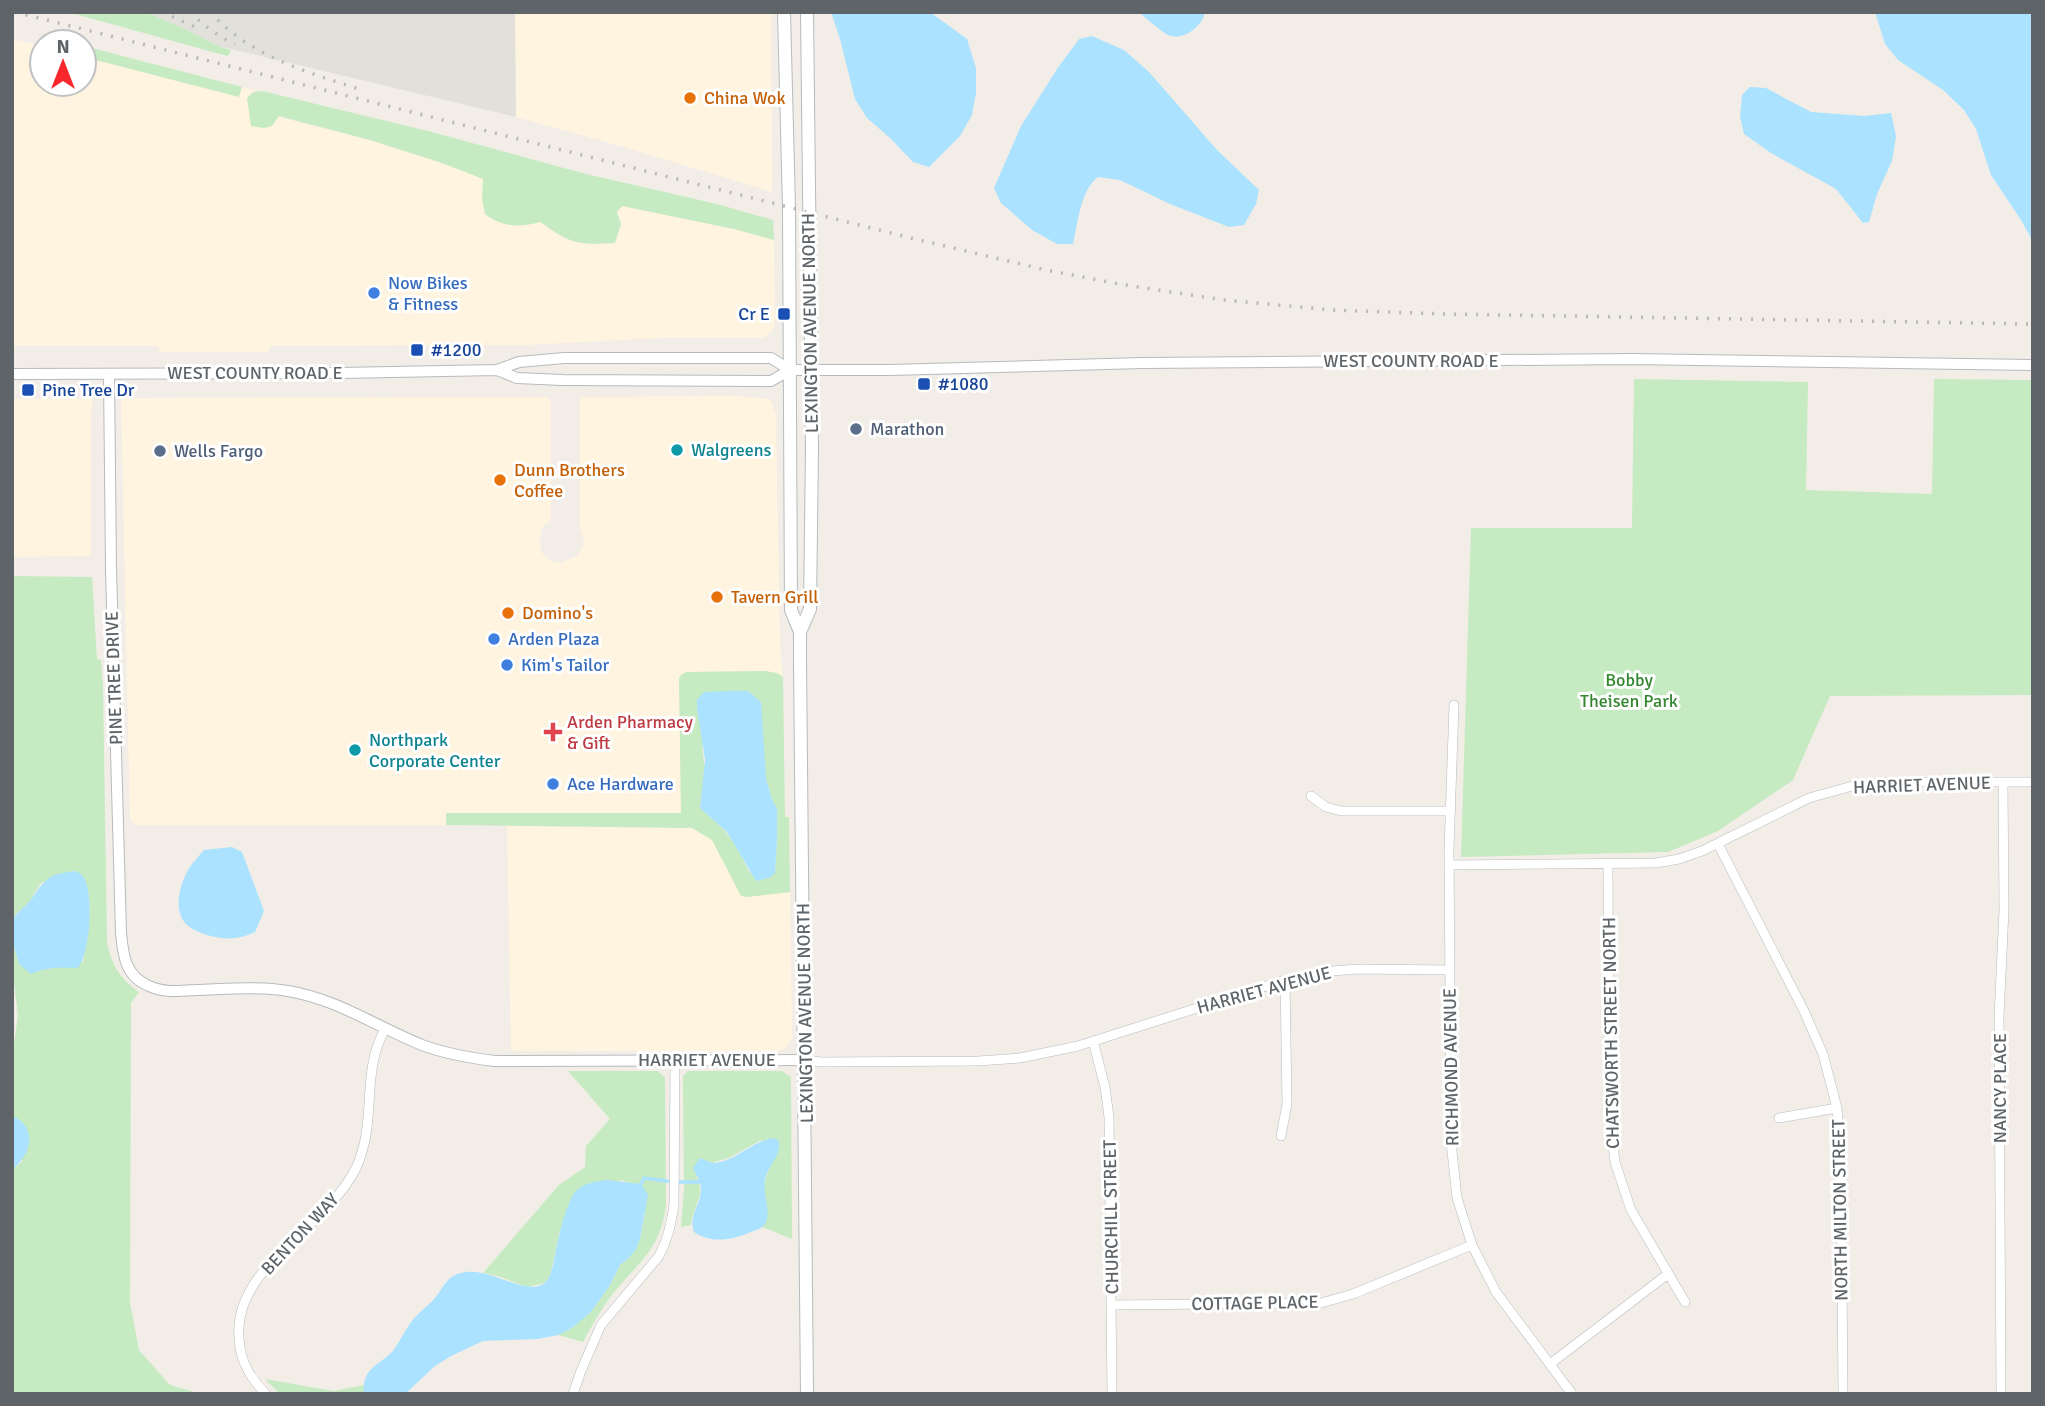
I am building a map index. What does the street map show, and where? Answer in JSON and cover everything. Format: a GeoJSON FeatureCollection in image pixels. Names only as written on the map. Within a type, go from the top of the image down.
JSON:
{"type":"FeatureCollection","features":[{"type":"Feature","properties":{"kind":"main road","name":"LEXINGTON AVENUE NORTH"},"geometry":{"type":"LineString","coordinates":[[784,12],[789,207],[791,610],[800,632],[807,1394]]}},
{"type":"Feature","properties":{"kind":"main road","name":"LEXINGTON AVENUE NORTH"},"geometry":{"type":"LineString","coordinates":[[800,632],[810,610],[811,371],[807,12]]}},
{"type":"Feature","properties":{"kind":"street","name":"WEST COUNTY ROAD E"},"geometry":{"type":"LineString","coordinates":[[12,374],[497,370],[519,362],[555,359],[771,358],[790,370],[811,371],[1142,363],[1589,360],[2033,365]]}},
{"type":"Feature","properties":{"kind":"street","name":"WEST COUNTY ROAD E"},"geometry":{"type":"LineString","coordinates":[[497,370],[517,378],[733,381],[771,381],[790,370]]}},
{"type":"Feature","properties":{"kind":"street","name":"PINE TREE DRIVE"},"geometry":{"type":"LineString","coordinates":[[109,374],[111,569],[121,933],[124,961],[136,978]]}},
{"type":"Feature","properties":{"kind":"street","name":"RICHMOND AVENUE"},"geometry":{"type":"LineString","coordinates":[[1454,705],[1449,865],[1452,1170],[1457,1198],[1472,1245],[1496,1292],[1572,1394]]}},
{"type":"Feature","properties":{"kind":"street","name":"NANCY PLACE"},"geometry":{"type":"LineString","coordinates":[[2001,1394],[1999,1017],[2004,911],[2003,782]]}},
{"type":"Feature","properties":{"kind":"street","name":"HARRIET AVENUE"},"geometry":{"type":"LineString","coordinates":[[1449,865],[1656,863],[1679,859],[1718,844],[1787,808],[1832,790],[1880,783],[2033,782]]}},
{"type":"Feature","properties":{"kind":"street"},"geometry":{"type":"LineString","coordinates":[[1311,796],[1326,807],[1341,811],[1451,811]]}},
{"type":"Feature","properties":{"kind":"street","name":"NORTH MILTON STREET"},"geometry":{"type":"LineString","coordinates":[[1718,844],[1813,1028],[1829,1072],[1837,1108],[1841,1159],[1843,1394]]}},
{"type":"Feature","properties":{"kind":"street","name":"CHATSWORTH STREET NORTH"},"geometry":{"type":"LineString","coordinates":[[1608,864],[1611,1137],[1622,1186],[1631,1210],[1685,1302]]}},
{"type":"Feature","properties":{"kind":"street","name":"HARRIET AVENUE"},"geometry":{"type":"LineString","coordinates":[[136,978],[162,991],[258,989],[311,996],[357,1013],[385,1029],[445,1053],[470,1058],[821,1062],[992,1060],[1048,1053],[1320,972],[1341,969],[1450,970]]}},
{"type":"Feature","properties":{"kind":"street"},"geometry":{"type":"LineString","coordinates":[[1281,1136],[1287,1104],[1285,981]]}},
{"type":"Feature","properties":{"kind":"street","name":"BENTON WAY"},"geometry":{"type":"LineString","coordinates":[[267,1394],[250,1375],[240,1348],[239,1319],[242,1305],[261,1275],[327,1208],[348,1182],[356,1167],[368,1127],[371,1067],[385,1029]]}},
{"type":"Feature","properties":{"kind":"street","name":"CHURCHILL STREET"},"geometry":{"type":"LineString","coordinates":[[1093,1041],[1105,1087],[1109,1116],[1112,1394]]}},
{"type":"Feature","properties":{"kind":"street"},"geometry":{"type":"LineString","coordinates":[[573,1394],[601,1325],[659,1256],[666,1243],[674,1205],[675,1060]]}},
{"type":"Feature","properties":{"kind":"street"},"geometry":{"type":"LineString","coordinates":[[1779,1118],[1837,1108]]}},
{"type":"Feature","properties":{"kind":"street","name":"COTTAGE PLACE"},"geometry":{"type":"LineString","coordinates":[[1111,1305],[1321,1303],[1353,1294],[1472,1245]]}},
{"type":"Feature","properties":{"kind":"street"},"geometry":{"type":"LineString","coordinates":[[1550,1364],[1668,1274]]}},
{"type":"Feature","properties":{"kind":"shaded area"},"geometry":{"type":"Polygon","coordinates":[[[145,12],[515,12],[516,117],[218,46],[145,12]]]}},
{"type":"Feature","properties":{"kind":"shaded area"},"geometry":{"type":"Polygon","coordinates":[[[515,12],[771,12],[772,192],[516,117],[515,12]]]}},
{"type":"Feature","properties":{"kind":"shaded area"},"geometry":{"type":"Polygon","coordinates":[[[12,39],[28,43],[28,98],[98,98],[98,61],[239,96],[242,87],[257,91],[253,92],[282,118],[370,140],[483,179],[482,199],[508,225],[540,222],[564,239],[617,212],[622,206],[774,240],[775,327],[764,338],[661,338],[526,345],[271,346],[268,352],[159,352],[158,346],[12,346],[12,39]]]}},
{"type":"Feature","properties":{"kind":"shaded area"},"geometry":{"type":"Polygon","coordinates":[[[735,396],[770,399],[776,415],[780,645],[783,677],[765,671],[686,672],[679,678],[681,813],[446,813],[446,825],[135,825],[130,820],[121,400],[548,397],[551,403],[551,520],[543,526],[539,542],[542,553],[547,558],[561,563],[577,556],[584,540],[580,529],[580,397],[735,396]]]}},
{"type":"Feature","properties":{"kind":"shaded area"},"geometry":{"type":"Polygon","coordinates":[[[12,399],[93,399],[91,556],[12,557],[12,399]]]}},
{"type":"Feature","properties":{"kind":"shaded area"},"geometry":{"type":"Polygon","coordinates":[[[507,826],[692,828],[712,840],[741,896],[790,892],[792,1037],[787,1047],[778,1051],[511,1051],[507,826]]]}},
{"type":"Feature","properties":{"kind":"green space"},"geometry":{"type":"Polygon","coordinates":[[[68,12],[145,12],[231,50],[228,56],[68,12]]]}},
{"type":"Feature","properties":{"kind":"green space"},"geometry":{"type":"Polygon","coordinates":[[[98,50],[242,87],[239,97],[98,61],[98,50]]]}},
{"type":"Feature","properties":{"kind":"green space"},"geometry":{"type":"Polygon","coordinates":[[[262,91],[773,220],[774,240],[622,206],[617,212],[621,224],[615,243],[575,242],[540,222],[518,226],[504,224],[485,214],[482,199],[483,179],[442,163],[370,140],[279,116],[272,126],[251,126],[247,98],[253,92],[262,91]]]}},
{"type":"Feature","properties":{"kind":"green space","name":"Bobby Theisen Park"},"geometry":{"type":"Polygon","coordinates":[[[1634,379],[1808,382],[1806,490],[1932,494],[1934,379],[2033,380],[2033,695],[1830,696],[1793,780],[1718,831],[1668,852],[1461,857],[1471,528],[1632,528],[1634,379]]]}},
{"type":"Feature","properties":{"kind":"green space"},"geometry":{"type":"Polygon","coordinates":[[[12,576],[92,577],[97,659],[101,660],[103,687],[107,940],[117,970],[126,982],[139,992],[131,1003],[130,1303],[139,1350],[170,1385],[201,1394],[12,1394],[12,1170],[22,1162],[15,1118],[12,1118],[12,1060],[18,1015],[12,967],[12,939],[19,964],[51,967],[83,961],[90,913],[87,887],[75,871],[41,883],[12,922],[12,576]]]}},
{"type":"Feature","properties":{"kind":"green space"},"geometry":{"type":"Polygon","coordinates":[[[765,671],[783,677],[785,817],[789,817],[790,892],[741,896],[712,840],[692,828],[446,825],[446,813],[681,813],[679,678],[686,672],[765,671]],[[702,746],[705,770],[700,808],[730,837],[750,873],[775,873],[777,809],[766,778],[702,746]]]}},
{"type":"Feature","properties":{"kind":"green space"},"geometry":{"type":"Polygon","coordinates":[[[568,1071],[658,1071],[665,1078],[666,1205],[663,1220],[654,1243],[610,1297],[583,1342],[558,1335],[572,1328],[610,1285],[620,1265],[629,1258],[640,1239],[645,1213],[630,1183],[621,1180],[566,1216],[559,1234],[550,1277],[544,1283],[527,1287],[483,1273],[559,1185],[585,1167],[586,1146],[610,1119],[568,1071]]]}},
{"type":"Feature","properties":{"kind":"green space"},"geometry":{"type":"Polygon","coordinates":[[[688,1071],[782,1071],[791,1077],[792,1239],[762,1227],[766,1213],[764,1186],[770,1167],[761,1140],[729,1158],[693,1168],[700,1186],[699,1197],[691,1225],[681,1227],[684,1190],[683,1076],[688,1071]]]}},
{"type":"Feature","properties":{"kind":"green space"},"geometry":{"type":"Polygon","coordinates":[[[265,1379],[334,1391],[364,1385],[364,1394],[280,1394],[265,1379]]]}},
{"type":"Feature","properties":{"kind":"water"},"geometry":{"type":"Polygon","coordinates":[[[831,12],[930,12],[967,39],[976,68],[976,93],[972,115],[960,136],[929,167],[913,162],[867,118],[855,99],[831,12]]]}},
{"type":"Feature","properties":{"kind":"water"},"geometry":{"type":"Polygon","coordinates":[[[1139,12],[1205,12],[1201,22],[1192,30],[1176,37],[1164,32],[1139,12]]]}},
{"type":"Feature","properties":{"kind":"water"},"geometry":{"type":"Polygon","coordinates":[[[1875,12],[2033,12],[2033,246],[2021,220],[1991,175],[1976,129],[1964,110],[1943,90],[1898,60],[1885,44],[1875,12]]]}},
{"type":"Feature","properties":{"kind":"water"},"geometry":{"type":"Polygon","coordinates":[[[1092,36],[1124,50],[1149,72],[1217,150],[1259,190],[1256,204],[1244,225],[1229,227],[1170,204],[1120,180],[1098,177],[1083,199],[1073,244],[1057,244],[1032,230],[1001,203],[994,188],[1021,126],[1079,39],[1092,36]]]}},
{"type":"Feature","properties":{"kind":"water"},"geometry":{"type":"Polygon","coordinates":[[[1750,87],[1766,88],[1811,112],[1864,116],[1891,113],[1896,136],[1892,161],[1877,194],[1869,222],[1863,223],[1836,189],[1771,153],[1744,134],[1740,117],[1742,95],[1750,87]]]}},
{"type":"Feature","properties":{"kind":"water"},"geometry":{"type":"Polygon","coordinates":[[[748,691],[761,702],[766,778],[777,808],[775,873],[769,878],[756,881],[727,832],[700,808],[705,760],[697,700],[704,692],[748,691]]]}},
{"type":"Feature","properties":{"kind":"water"},"geometry":{"type":"Polygon","coordinates":[[[232,847],[242,852],[264,911],[255,932],[237,938],[220,938],[187,925],[180,913],[179,899],[187,872],[204,850],[232,847]]]}},
{"type":"Feature","properties":{"kind":"water"},"geometry":{"type":"Polygon","coordinates":[[[75,871],[84,878],[89,898],[88,938],[82,960],[78,968],[54,968],[31,974],[19,964],[12,939],[14,918],[47,879],[75,871]]]}},
{"type":"Feature","properties":{"kind":"water"},"geometry":{"type":"Polygon","coordinates":[[[15,1117],[27,1129],[29,1143],[23,1158],[12,1170],[12,1118],[15,1117]]]}},
{"type":"Feature","properties":{"kind":"water"},"geometry":{"type":"Polygon","coordinates":[[[774,1138],[779,1141],[779,1146],[765,1182],[768,1214],[765,1224],[744,1235],[722,1240],[694,1232],[692,1221],[701,1188],[693,1168],[700,1158],[714,1163],[724,1161],[774,1138]]]}},
{"type":"Feature","properties":{"kind":"water"},"geometry":{"type":"Polygon","coordinates":[[[607,1180],[641,1184],[648,1195],[636,1249],[620,1265],[610,1285],[590,1313],[572,1328],[558,1335],[538,1339],[483,1341],[435,1366],[405,1394],[364,1394],[368,1373],[392,1352],[412,1321],[452,1277],[471,1272],[526,1286],[543,1284],[551,1273],[562,1223],[573,1195],[584,1186],[607,1180]]]}},
{"type":"Feature","properties":{"kind":"waterway"},"geometry":{"type":"LineString","coordinates":[[641,1184],[644,1178],[700,1182]]}},
{"type":"Feature","properties":{"kind":"railway"},"geometry":{"type":"LineString","coordinates":[[15,12],[907,237],[1046,270],[1119,284],[1224,300],[1331,310],[2033,324]]}},
{"type":"Feature","properties":{"kind":"railway"},"geometry":{"type":"LineString","coordinates":[[162,12],[202,30]]}},
{"type":"Feature","properties":{"kind":"railway"},"geometry":{"type":"LineString","coordinates":[[190,12],[211,30],[235,44]]}},
{"type":"Feature","properties":{"kind":"railway"},"geometry":{"type":"LineString","coordinates":[[210,12],[226,28],[262,52],[362,90]]}},
{"type":"Feature","properties":{"kind":"place","name":"China Wok"},"geometry":{"type":"Point","coordinates":[690,98]}},
{"type":"Feature","properties":{"kind":"place","name":"Now Bikes & Fitness"},"geometry":{"type":"Point","coordinates":[374,293]}},
{"type":"Feature","properties":{"kind":"place","name":"Cr E"},"geometry":{"type":"Point","coordinates":[784,314]}},
{"type":"Feature","properties":{"kind":"place","name":"#1200"},"geometry":{"type":"Point","coordinates":[417,350]}},
{"type":"Feature","properties":{"kind":"place","name":"#1080"},"geometry":{"type":"Point","coordinates":[924,384]}},
{"type":"Feature","properties":{"kind":"place","name":"Pine Tree Dr"},"geometry":{"type":"Point","coordinates":[28,390]}},
{"type":"Feature","properties":{"kind":"place","name":"Marathon"},"geometry":{"type":"Point","coordinates":[856,429]}},
{"type":"Feature","properties":{"kind":"place","name":"Walgreens"},"geometry":{"type":"Point","coordinates":[677,450]}},
{"type":"Feature","properties":{"kind":"place","name":"Wells Fargo"},"geometry":{"type":"Point","coordinates":[160,451]}},
{"type":"Feature","properties":{"kind":"place","name":"Dunn Brothers Coffee"},"geometry":{"type":"Point","coordinates":[500,480]}},
{"type":"Feature","properties":{"kind":"place","name":"Tavern Grill"},"geometry":{"type":"Point","coordinates":[717,597]}},
{"type":"Feature","properties":{"kind":"place","name":"Domino's"},"geometry":{"type":"Point","coordinates":[508,613]}},
{"type":"Feature","properties":{"kind":"place","name":"Arden Plaza"},"geometry":{"type":"Point","coordinates":[494,639]}},
{"type":"Feature","properties":{"kind":"place","name":"Kim's Tailor"},"geometry":{"type":"Point","coordinates":[507,665]}},
{"type":"Feature","properties":{"kind":"place","name":"Arden Pharmacy & Gift"},"geometry":{"type":"Point","coordinates":[553,732]}},
{"type":"Feature","properties":{"kind":"place","name":"Northpark Corporate Center"},"geometry":{"type":"Point","coordinates":[355,750]}},
{"type":"Feature","properties":{"kind":"place","name":"Ace Hardware"},"geometry":{"type":"Point","coordinates":[553,784]}}]}
